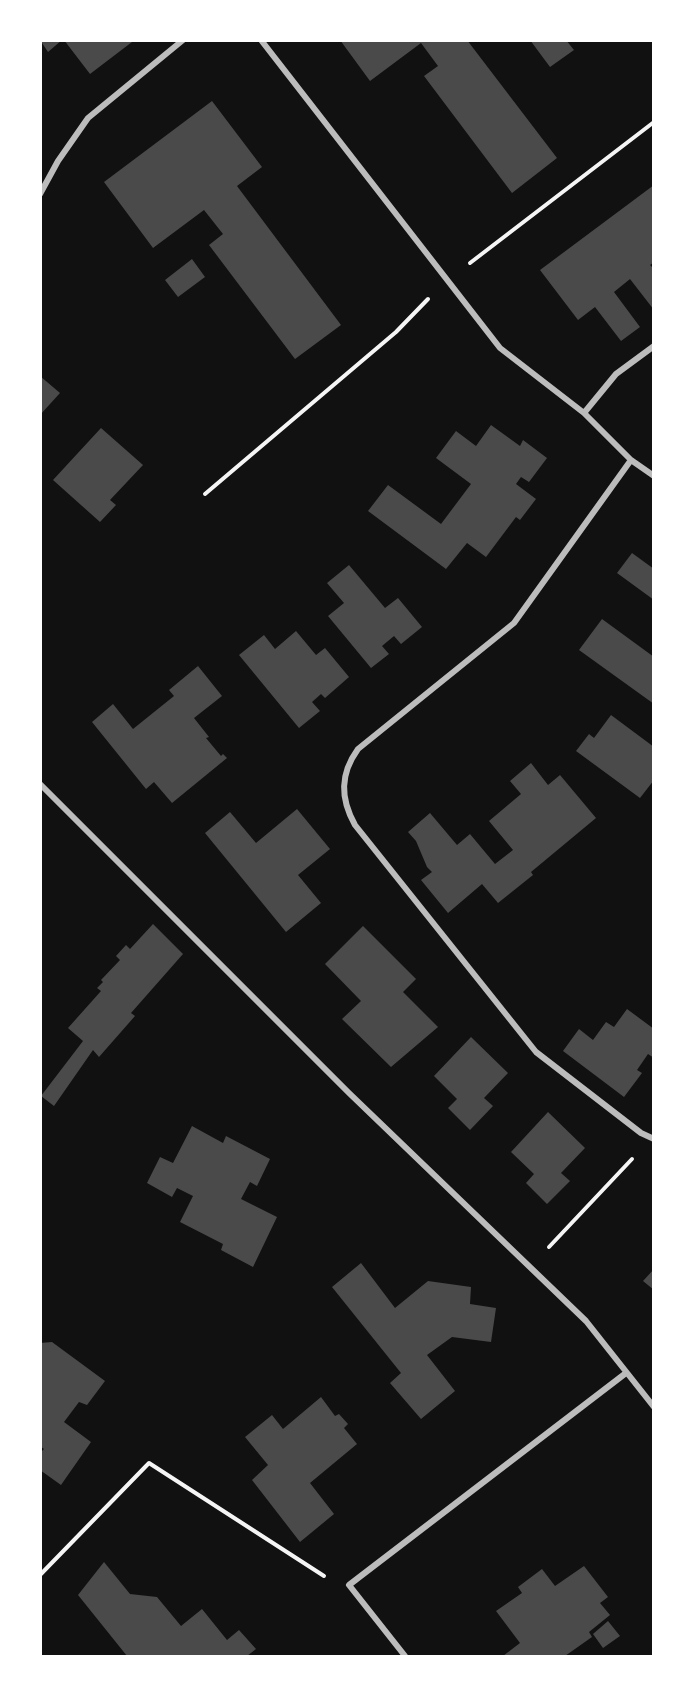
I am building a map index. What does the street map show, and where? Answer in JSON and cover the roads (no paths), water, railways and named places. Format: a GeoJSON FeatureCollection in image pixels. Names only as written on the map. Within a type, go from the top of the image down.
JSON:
{"type":"FeatureCollection","features":[{"type":"Feature","properties":{"kind":"street"},"geometry":{"type":"LineString","coordinates":[[40,194],[58,161],[87,118],[183,40]]}},
{"type":"Feature","properties":{"kind":"street"},"geometry":{"type":"LineString","coordinates":[[261,40],[445,281],[500,348],[584,413],[631,460],[654,476]]}},
{"type":"Feature","properties":{"kind":"street"},"geometry":{"type":"LineString","coordinates":[[584,413],[616,374],[654,346]]}},
{"type":"Feature","properties":{"kind":"street"},"geometry":{"type":"LineString","coordinates":[[631,460],[514,623],[358,749],[350,760],[343,788],[346,808],[355,825],[536,1052],[641,1133],[653,1139]]}},
{"type":"Feature","properties":{"kind":"street"},"geometry":{"type":"LineString","coordinates":[[40,784],[349,1093],[586,1321],[654,1407]]}},
{"type":"Feature","properties":{"kind":"street"},"geometry":{"type":"LineString","coordinates":[[405,1656],[349,1585],[626,1373]]}}]}
